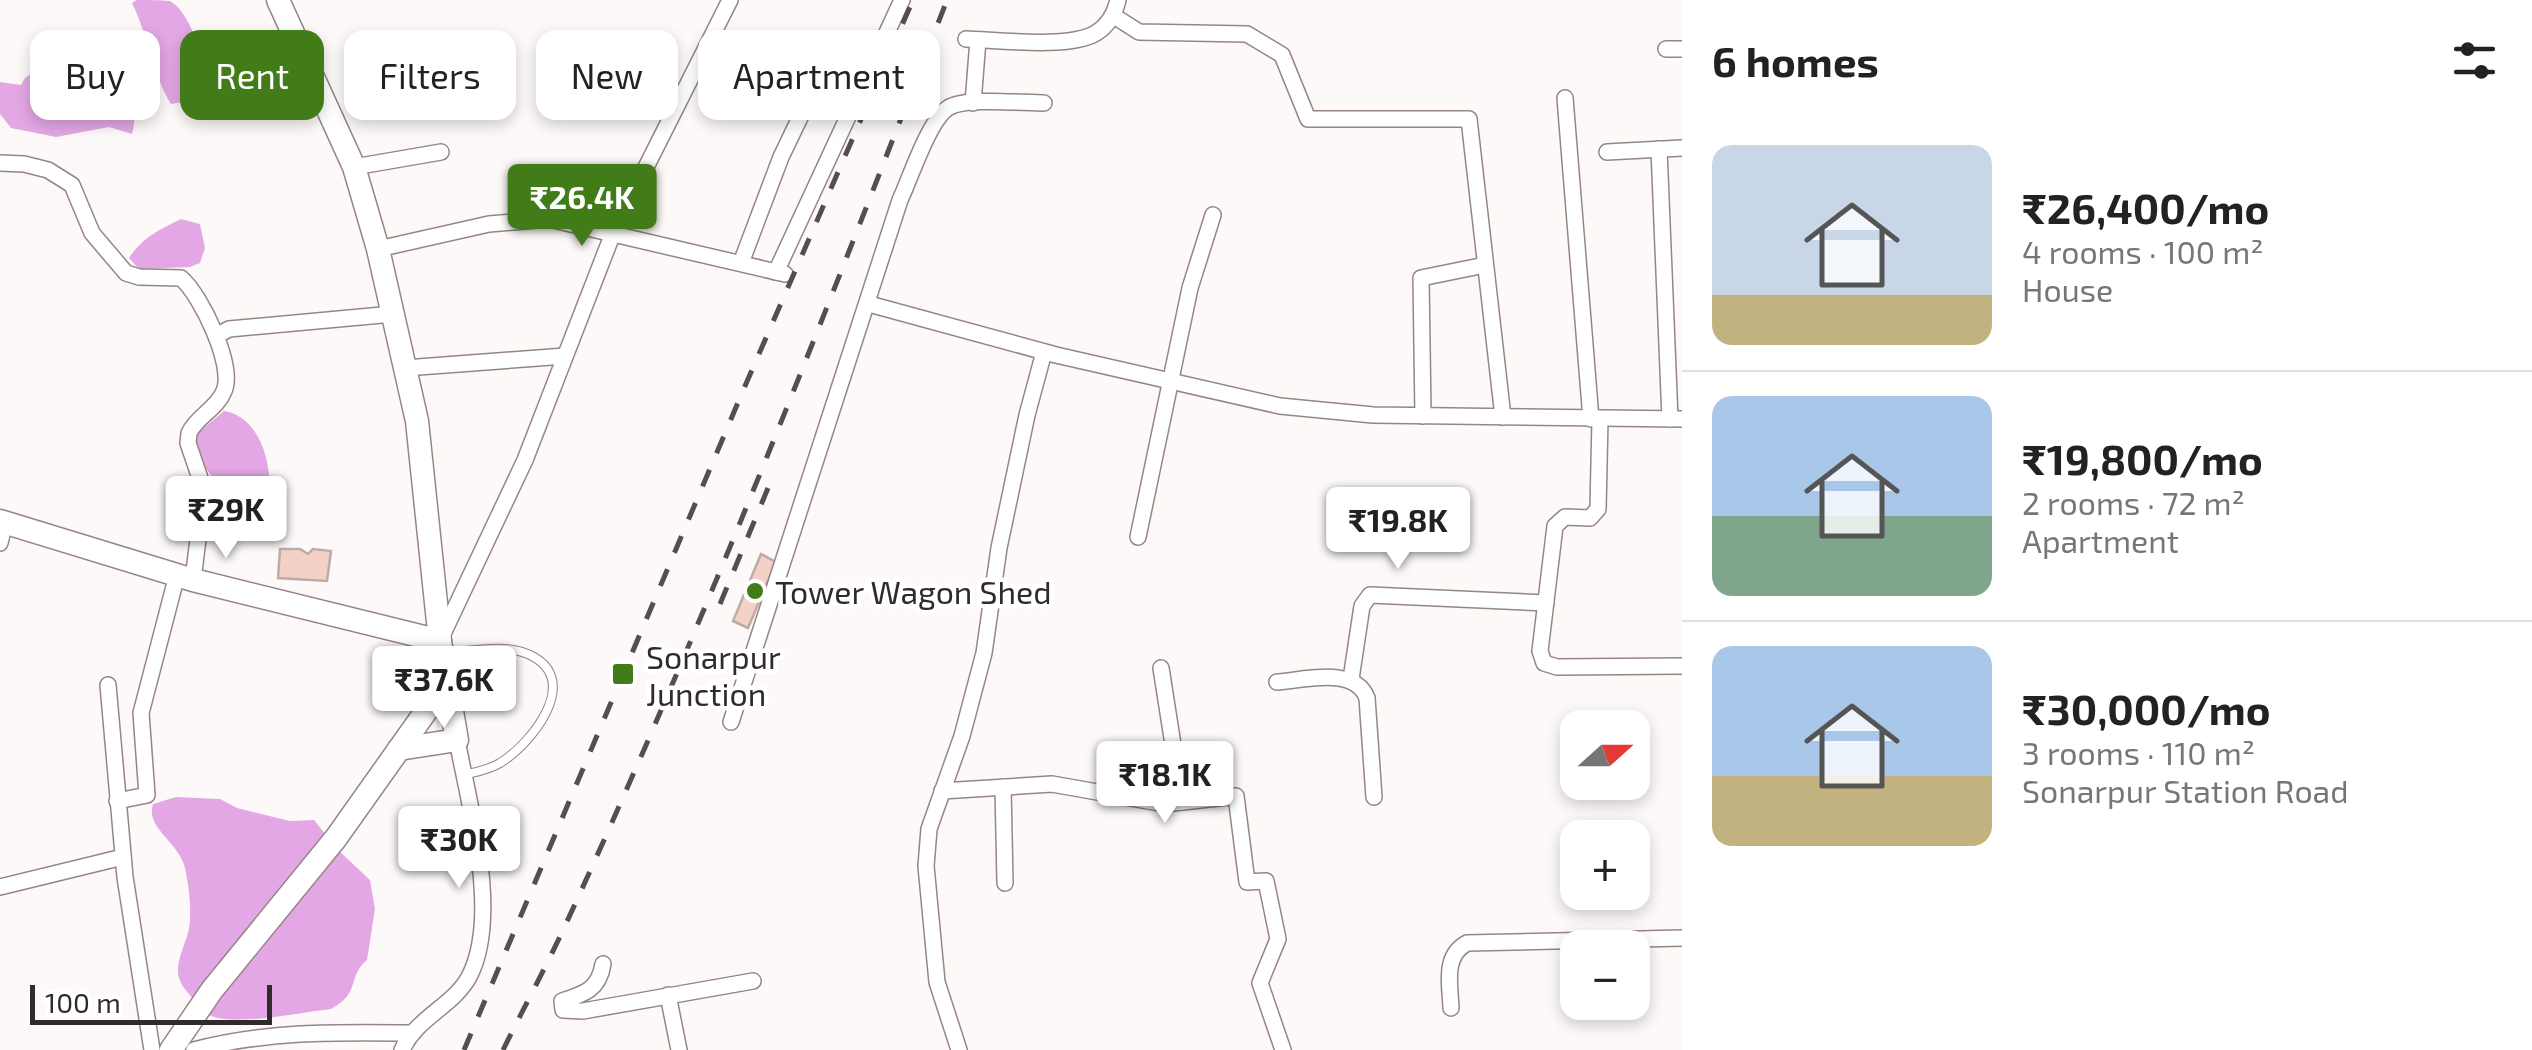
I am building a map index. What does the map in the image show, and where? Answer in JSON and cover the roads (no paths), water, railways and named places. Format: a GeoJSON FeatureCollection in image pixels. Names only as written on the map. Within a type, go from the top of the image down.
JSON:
{"type":"FeatureCollection","features":[{"type":"Feature","properties":{"kind":"main road"},"geometry":{"type":"LineString","coordinates":[[278,0],[354,167],[378,248],[417,422],[441,647],[456,740],[399,748]]}},
{"type":"Feature","properties":{"kind":"main road"},"geometry":{"type":"LineString","coordinates":[[2,529],[441,647]]}},
{"type":"Feature","properties":{"kind":"main road"},"geometry":{"type":"LineString","coordinates":[[172,1050],[212,990],[336,838],[446,682]]}},
{"type":"Feature","properties":{"kind":"street"},"geometry":{"type":"LineString","coordinates":[[441,647],[525,460],[614,233],[730,0]]}},
{"type":"Feature","properties":{"kind":"street"},"geometry":{"type":"LineString","coordinates":[[378,248],[489,224],[549,219],[780,273],[902,0]]}},
{"type":"Feature","properties":{"kind":"street"},"geometry":{"type":"LineString","coordinates":[[973,103],[972,40],[1068,41],[1095,34],[1116,8],[1139,32],[1246,34],[1282,55],[1308,118],[1470,119],[1502,417]]}},
{"type":"Feature","properties":{"kind":"street"},"geometry":{"type":"LineString","coordinates":[[1566,98],[1596,419],[1598,509],[1590,518],[1565,517],[1555,526],[1540,651],[1544,664],[1556,667],[1682,666]]}},
{"type":"Feature","properties":{"kind":"street"},"geometry":{"type":"LineString","coordinates":[[730,722],[900,200],[937,119],[947,108],[973,103],[1044,103]]}},
{"type":"Feature","properties":{"kind":"street"},"geometry":{"type":"LineString","coordinates":[[741,263],[799,120]]}},
{"type":"Feature","properties":{"kind":"street"},"geometry":{"type":"LineString","coordinates":[[1606,152],[1682,148]]}},
{"type":"Feature","properties":{"kind":"street"},"geometry":{"type":"LineString","coordinates":[[868,304],[1044,352],[1280,406],[1423,416],[1676,419],[1659,150]]}},
{"type":"Feature","properties":{"kind":"street"},"geometry":{"type":"LineString","coordinates":[[354,167],[441,152]]}},
{"type":"Feature","properties":{"kind":"street"},"geometry":{"type":"LineString","coordinates":[[0,163],[48,170],[72,184],[86,222],[117,266],[139,277],[181,278],[190,285],[216,336],[228,376],[220,400],[188,432],[204,490],[185,578],[141,713],[147,795],[117,801]]}},
{"type":"Feature","properties":{"kind":"street"},"geometry":{"type":"LineString","coordinates":[[1138,536],[1190,288],[1214,215]]}},
{"type":"Feature","properties":{"kind":"street"},"geometry":{"type":"LineString","coordinates":[[1423,416],[1421,278],[1486,264]]}},
{"type":"Feature","properties":{"kind":"street"},"geometry":{"type":"LineString","coordinates":[[216,336],[229,330],[393,314]]}},
{"type":"Feature","properties":{"kind":"street"},"geometry":{"type":"LineString","coordinates":[[958,1050],[938,982],[926,866],[929,829],[962,736],[984,654],[999,548],[1044,352]]}},
{"type":"Feature","properties":{"kind":"street"},"geometry":{"type":"LineString","coordinates":[[405,368],[565,356]]}},
{"type":"Feature","properties":{"kind":"street"},"geometry":{"type":"LineString","coordinates":[[1352,679],[1362,606],[1370,595],[1546,603]]}},
{"type":"Feature","properties":{"kind":"street"},"geometry":{"type":"LineString","coordinates":[[1160,668],[1182,802]]}},
{"type":"Feature","properties":{"kind":"street"},"geometry":{"type":"LineString","coordinates":[[1277,682],[1352,679],[1363,687],[1374,797]]}},
{"type":"Feature","properties":{"kind":"street"},"geometry":{"type":"LineString","coordinates":[[108,685],[123,857],[152,1050]]}},
{"type":"Feature","properties":{"kind":"street"},"geometry":{"type":"LineString","coordinates":[[402,1050],[410,1033],[467,981],[478,947],[481,870],[456,740]]}},
{"type":"Feature","properties":{"kind":"street"},"geometry":{"type":"LineString","coordinates":[[942,791],[1052,784],[1142,802],[1236,796],[1247,882],[1266,881],[1278,940],[1260,983],[1284,1050]]}},
{"type":"Feature","properties":{"kind":"street"},"geometry":{"type":"LineString","coordinates":[[1003,787],[1005,883]]}},
{"type":"Feature","properties":{"kind":"street"},"geometry":{"type":"LineString","coordinates":[[0,887],[123,857]]}},
{"type":"Feature","properties":{"kind":"street"},"geometry":{"type":"LineString","coordinates":[[1450,1008],[1450,960],[1457,948],[1467,943],[1682,938]]}},
{"type":"Feature","properties":{"kind":"street"},"geometry":{"type":"LineString","coordinates":[[603,964],[601,979],[586,994],[562,1001],[563,1010],[583,1010],[753,981]]}},
{"type":"Feature","properties":{"kind":"street"},"geometry":{"type":"LineString","coordinates":[[668,996],[680,1050]]}},
{"type":"Feature","properties":{"kind":"street"},"geometry":{"type":"LineString","coordinates":[[194,1050],[229,1041],[306,1032],[410,1033]]}},
{"type":"Feature","properties":{"kind":"lane"},"geometry":{"type":"LineString","coordinates":[[441,647],[495,648],[533,656],[544,665],[553,696],[545,716],[518,749],[487,769],[463,775]]}},
{"type":"Feature","properties":{"kind":"railway"},"geometry":{"type":"LineString","coordinates":[[464,1050],[913,0]]}},
{"type":"Feature","properties":{"kind":"railway"},"geometry":{"type":"LineString","coordinates":[[503,1050],[616,814],[715,583],[947,0]]}},
{"type":"Feature","properties":{"kind":"railway"},"geometry":{"type":"LineString","coordinates":[[720,604],[768,488]]}},
{"type":"Feature","properties":{"kind":"place","name":"Tower Wagon Shed"},"geometry":{"type":"Point","coordinates":[755,591]}},
{"type":"Feature","properties":{"kind":"place","name":"Sonarpur Junction"},"geometry":{"type":"Point","coordinates":[623,674]}}]}
